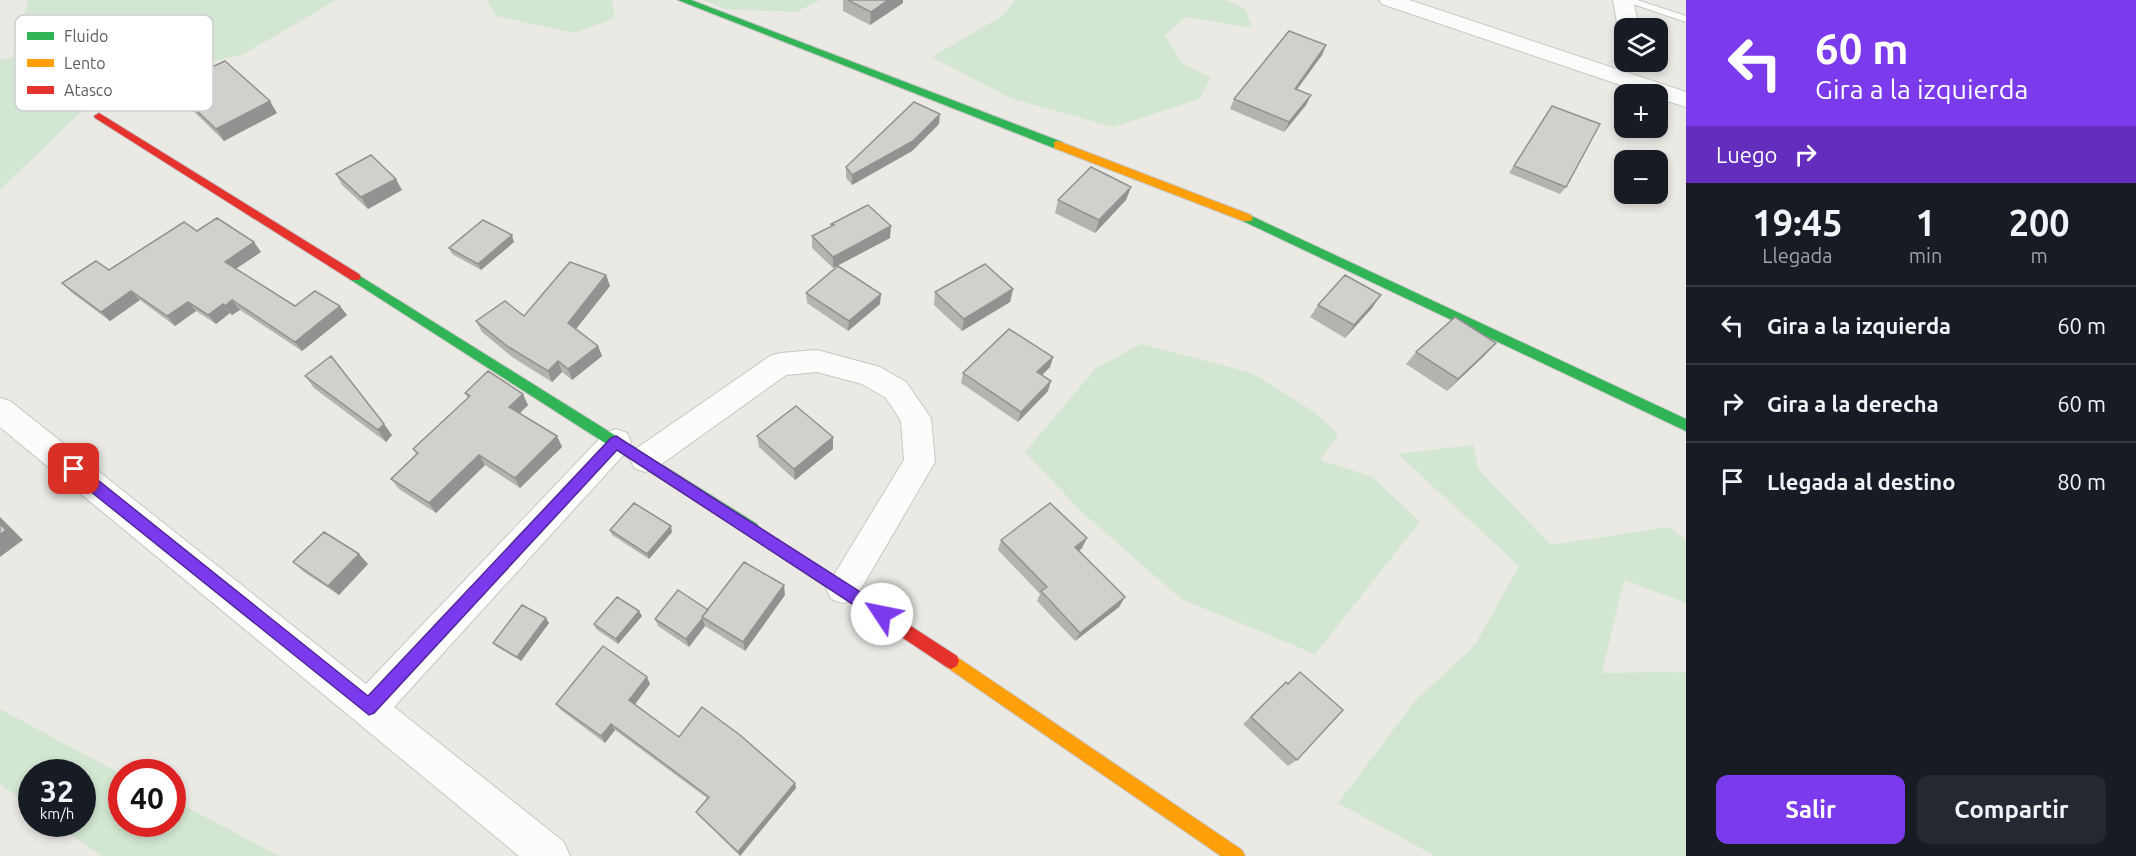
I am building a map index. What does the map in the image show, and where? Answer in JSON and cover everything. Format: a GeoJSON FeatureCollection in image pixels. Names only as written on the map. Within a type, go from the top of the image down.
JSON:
{"type":"FeatureCollection","features":[{"type":"Feature","properties":{"kind":"street"},"geometry":{"type":"LineString","coordinates":[[683,0],[1256,221],[1686,425]]}},
{"type":"Feature","properties":{"kind":"street"},"geometry":{"type":"LineString","coordinates":[[1389,0],[1641,84]]}},
{"type":"Feature","properties":{"kind":"street"},"geometry":{"type":"LineString","coordinates":[[1624,0],[1627,18]]}},
{"type":"Feature","properties":{"kind":"street"},"geometry":{"type":"LineString","coordinates":[[1638,72],[1641,84]]}},
{"type":"Feature","properties":{"kind":"street"},"geometry":{"type":"LineString","coordinates":[[1668,94],[1686,100]]}},
{"type":"Feature","properties":{"kind":"street"},"geometry":{"type":"LineString","coordinates":[[99,116],[645,459],[843,588],[1236,856]]}},
{"type":"Feature","properties":{"kind":"street"},"geometry":{"type":"LineString","coordinates":[[645,459],[780,364],[817,361],[870,375],[896,390],[916,418],[920,462],[843,588]]}},
{"type":"Feature","properties":{"kind":"street"},"geometry":{"type":"LineString","coordinates":[[0,410],[550,856]]}},
{"type":"Feature","properties":{"kind":"street"},"geometry":{"type":"LineString","coordinates":[[369,707],[616,442]]}},
{"type":"Feature","properties":{"kind":"lane"},"geometry":{"type":"LineString","coordinates":[[1624,0],[1686,19]]}},
{"type":"Feature","properties":{"kind":"green space"},"geometry":{"type":"Polygon","coordinates":[[[28,0],[336,0],[244,54],[213,61],[213,15],[24,15],[28,0]]]}},
{"type":"Feature","properties":{"kind":"green space"},"geometry":{"type":"Polygon","coordinates":[[[487,0],[612,0],[615,18],[574,33],[496,16],[487,0]]]}},
{"type":"Feature","properties":{"kind":"green space"},"geometry":{"type":"Polygon","coordinates":[[[703,0],[820,0],[796,12],[725,9],[703,0]]]}},
{"type":"Feature","properties":{"kind":"green space"},"geometry":{"type":"Polygon","coordinates":[[[1015,0],[1226,0],[1246,10],[1252,28],[1186,17],[1165,35],[1182,63],[1211,78],[1199,99],[1113,127],[1010,98],[932,57],[1002,16],[1015,0]]]}},
{"type":"Feature","properties":{"kind":"green space"},"geometry":{"type":"Polygon","coordinates":[[[15,47],[15,111],[82,111],[0,190],[0,59],[12,58],[15,47]]]}},
{"type":"Feature","properties":{"kind":"green space"},"geometry":{"type":"Polygon","coordinates":[[[1141,344],[1252,373],[1314,412],[1338,434],[1320,460],[1373,477],[1420,522],[1315,654],[1181,599],[1083,513],[1025,452],[1096,368],[1141,344]]]}},
{"type":"Feature","properties":{"kind":"green space"},"geometry":{"type":"Polygon","coordinates":[[[1473,445],[1479,470],[1551,545],[1668,527],[1686,540],[1686,603],[1624,580],[1602,673],[1686,672],[1686,856],[1435,856],[1338,803],[1415,701],[1475,645],[1519,566],[1398,454],[1473,445]]]}},
{"type":"Feature","properties":{"kind":"green space"},"geometry":{"type":"Polygon","coordinates":[[[0,709],[93,759],[18,759],[18,797],[0,784],[0,709]]]}},
{"type":"Feature","properties":{"kind":"green space"},"geometry":{"type":"Polygon","coordinates":[[[96,761],[108,767],[108,837],[186,837],[186,807],[279,856],[102,856],[75,837],[96,837],[96,761]]]}},
{"type":"Feature","properties":{"kind":"building"},"geometry":{"type":"Polygon","coordinates":[[[848,0],[888,0],[871,12],[848,0]]]}},
{"type":"Feature","properties":{"kind":"building"},"geometry":{"type":"Polygon","coordinates":[[[1289,31],[1326,45],[1295,89],[1311,95],[1289,122],[1234,99],[1289,31]]]}},
{"type":"Feature","properties":{"kind":"building"},"geometry":{"type":"Polygon","coordinates":[[[225,61],[270,101],[216,129],[197,111],[213,111],[213,67],[225,61]]]}},
{"type":"Feature","properties":{"kind":"building"},"geometry":{"type":"Polygon","coordinates":[[[914,102],[940,114],[913,141],[852,175],[846,167],[914,102]]]}},
{"type":"Feature","properties":{"kind":"building"},"geometry":{"type":"Polygon","coordinates":[[[1552,106],[1600,124],[1566,187],[1514,166],[1552,106]]]}},
{"type":"Feature","properties":{"kind":"building"},"geometry":{"type":"Polygon","coordinates":[[[371,155],[396,179],[361,197],[336,174],[371,155]]]}},
{"type":"Feature","properties":{"kind":"building"},"geometry":{"type":"Polygon","coordinates":[[[1091,167],[1131,187],[1099,220],[1058,200],[1091,167]]]}},
{"type":"Feature","properties":{"kind":"building"},"geometry":{"type":"Polygon","coordinates":[[[868,205],[891,226],[833,257],[812,236],[834,225],[831,224],[868,205]]]}},
{"type":"Feature","properties":{"kind":"building"},"geometry":{"type":"Polygon","coordinates":[[[217,218],[254,242],[225,262],[295,306],[315,291],[340,306],[295,342],[232,300],[208,315],[188,302],[167,316],[131,291],[101,312],[62,283],[96,261],[109,270],[184,222],[197,231],[217,218]]]}},
{"type":"Feature","properties":{"kind":"building"},"geometry":{"type":"Polygon","coordinates":[[[483,220],[512,235],[478,264],[449,248],[483,220]]]}},
{"type":"Feature","properties":{"kind":"building"},"geometry":{"type":"Polygon","coordinates":[[[570,262],[606,275],[568,323],[598,346],[568,369],[558,361],[548,371],[507,346],[476,321],[505,301],[524,316],[570,262]]]}},
{"type":"Feature","properties":{"kind":"building"},"geometry":{"type":"Polygon","coordinates":[[[985,264],[1013,289],[964,319],[935,292],[985,264]]]}},
{"type":"Feature","properties":{"kind":"building"},"geometry":{"type":"Polygon","coordinates":[[[838,266],[881,294],[849,321],[806,293],[838,266]]]}},
{"type":"Feature","properties":{"kind":"building"},"geometry":{"type":"Polygon","coordinates":[[[1345,275],[1381,295],[1354,325],[1318,305],[1345,275]]]}},
{"type":"Feature","properties":{"kind":"building"},"geometry":{"type":"Polygon","coordinates":[[[1455,317],[1496,343],[1458,379],[1416,352],[1455,317]]]}},
{"type":"Feature","properties":{"kind":"building"},"geometry":{"type":"Polygon","coordinates":[[[1009,329],[1053,357],[1037,372],[1051,381],[1021,412],[963,373],[1009,329]]]}},
{"type":"Feature","properties":{"kind":"building"},"geometry":{"type":"Polygon","coordinates":[[[331,356],[384,424],[378,430],[305,376],[331,356]]]}},
{"type":"Feature","properties":{"kind":"building"},"geometry":{"type":"Polygon","coordinates":[[[488,371],[523,394],[509,407],[557,436],[515,478],[479,455],[429,503],[391,479],[418,453],[413,449],[470,396],[465,393],[488,371]]]}},
{"type":"Feature","properties":{"kind":"building"},"geometry":{"type":"Polygon","coordinates":[[[796,406],[833,437],[794,469],[757,436],[796,406]]]}},
{"type":"Feature","properties":{"kind":"building"},"geometry":{"type":"Polygon","coordinates":[[[634,503],[671,526],[647,554],[610,530],[634,503]]]}},
{"type":"Feature","properties":{"kind":"building"},"geometry":{"type":"Polygon","coordinates":[[[1050,503],[1087,538],[1075,547],[1125,597],[1080,633],[1041,591],[1047,587],[1001,540],[1050,503]]]}},
{"type":"Feature","properties":{"kind":"building"},"geometry":{"type":"Polygon","coordinates":[[[0,524],[6,530],[0,535],[0,524]]]}},
{"type":"Feature","properties":{"kind":"building"},"geometry":{"type":"Polygon","coordinates":[[[324,532],[359,554],[328,586],[293,562],[324,532]]]}},
{"type":"Feature","properties":{"kind":"building"},"geometry":{"type":"Polygon","coordinates":[[[744,562],[784,585],[743,642],[702,617],[744,562]]]}},
{"type":"Feature","properties":{"kind":"building"},"geometry":{"type":"Polygon","coordinates":[[[678,590],[708,610],[686,639],[655,619],[678,590]]]}},
{"type":"Feature","properties":{"kind":"building"},"geometry":{"type":"Polygon","coordinates":[[[617,597],[639,611],[616,639],[594,624],[617,597]]]}},
{"type":"Feature","properties":{"kind":"building"},"geometry":{"type":"Polygon","coordinates":[[[522,605],[546,618],[517,657],[493,643],[522,605]]]}},
{"type":"Feature","properties":{"kind":"building"},"geometry":{"type":"Polygon","coordinates":[[[603,646],[647,677],[629,700],[679,737],[702,707],[740,735],[795,783],[738,852],[696,812],[709,797],[611,724],[601,736],[556,704],[603,646]]]}},
{"type":"Feature","properties":{"kind":"building"},"geometry":{"type":"Polygon","coordinates":[[[1300,672],[1343,710],[1297,760],[1251,717],[1286,682],[1288,684],[1300,672]]]}},
{"type":"Feature","properties":{"kind":"traffic: fast"},"geometry":{"type":"LineString","coordinates":[[683,0],[1058,145]]}},
{"type":"Feature","properties":{"kind":"traffic: fast"},"geometry":{"type":"LineString","coordinates":[[1247,218],[1686,425]]}},
{"type":"Feature","properties":{"kind":"traffic: fast"},"geometry":{"type":"LineString","coordinates":[[355,277],[752,529]]}},
{"type":"Feature","properties":{"kind":"traffic: slow"},"geometry":{"type":"LineString","coordinates":[[1058,145],[1247,218]]}},
{"type":"Feature","properties":{"kind":"traffic: slow"},"geometry":{"type":"LineString","coordinates":[[951,661],[1236,856]]}},
{"type":"Feature","properties":{"kind":"traffic: jam"},"geometry":{"type":"LineString","coordinates":[[99,116],[355,277]]}},
{"type":"Feature","properties":{"kind":"traffic: jam"},"geometry":{"type":"LineString","coordinates":[[752,529],[951,661]]}},
{"type":"Feature","properties":{"kind":"route"},"geometry":{"type":"LineString","coordinates":[[74,469],[369,707],[616,442],[882,614]]}}]}
